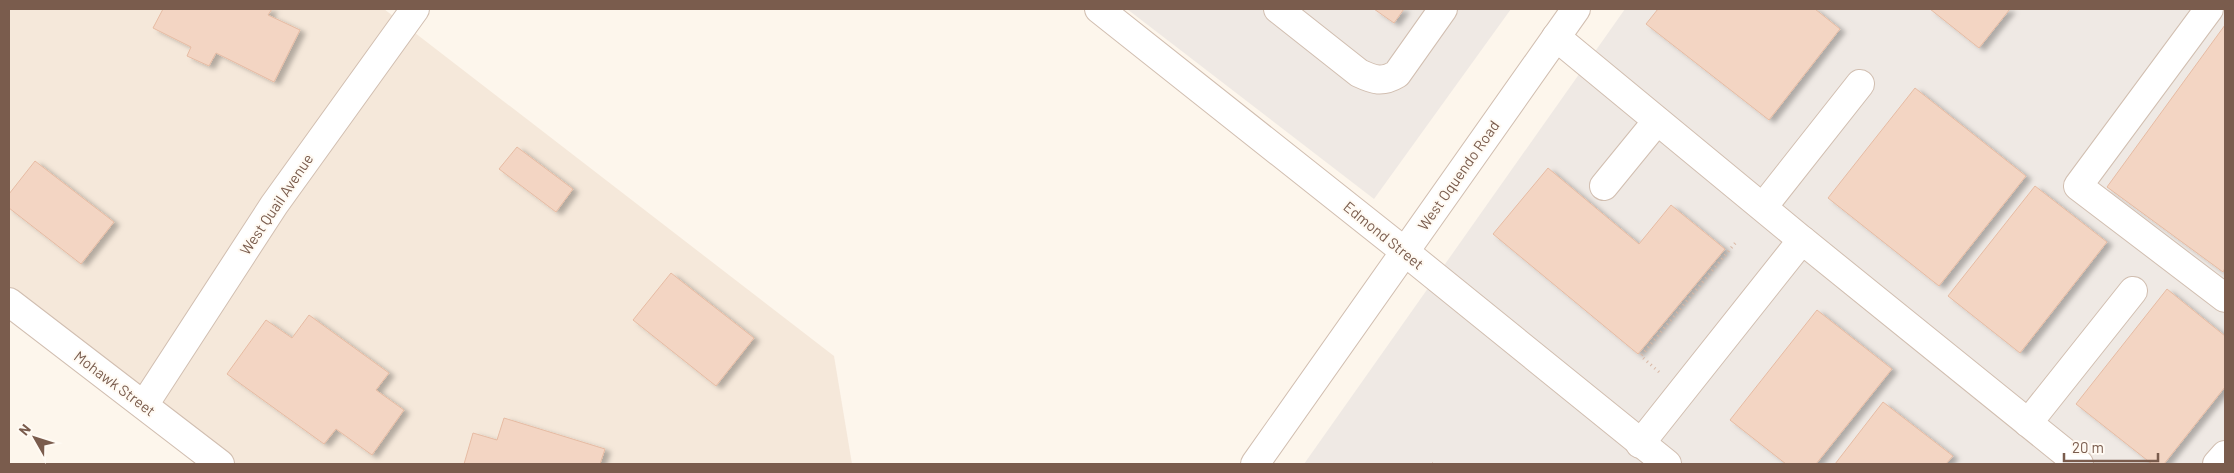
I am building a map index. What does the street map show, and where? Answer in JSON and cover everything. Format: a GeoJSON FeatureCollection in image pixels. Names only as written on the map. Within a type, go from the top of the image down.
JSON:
{"type":"FeatureCollection","features":[{"type":"Feature","properties":{"kind":"street","name":"West Quail Avenue"},"geometry":{"type":"LineString","coordinates":[[144,404],[274,205],[415,9]]}},
{"type":"Feature","properties":{"kind":"street","name":"Edmond Street"},"geometry":{"type":"LineString","coordinates":[[1099,9],[1404,251],[1667,464]]}},
{"type":"Feature","properties":{"kind":"street"},"geometry":{"type":"LineString","coordinates":[[1278,9],[1359,73],[1370,78],[1386,81],[1397,74],[1443,9]]}},
{"type":"Feature","properties":{"kind":"street","name":"West Oquendo Road"},"geometry":{"type":"LineString","coordinates":[[1255,464],[1576,9]]}},
{"type":"Feature","properties":{"kind":"street"},"geometry":{"type":"LineString","coordinates":[[2208,9],[2078,186],[2225,298]]}},
{"type":"Feature","properties":{"kind":"street"},"geometry":{"type":"LineString","coordinates":[[1556,37],[1802,240],[2080,464]]}},
{"type":"Feature","properties":{"kind":"street"},"geometry":{"type":"LineString","coordinates":[[1763,207],[1860,84]]}},
{"type":"Feature","properties":{"kind":"street"},"geometry":{"type":"LineString","coordinates":[[1604,186],[1657,121]]}},
{"type":"Feature","properties":{"kind":"street"},"geometry":{"type":"LineString","coordinates":[[1640,444],[1802,240]]}},
{"type":"Feature","properties":{"kind":"street"},"geometry":{"type":"LineString","coordinates":[[2028,422],[2133,290]]}},
{"type":"Feature","properties":{"kind":"street","name":"Mohawk Street"},"geometry":{"type":"LineString","coordinates":[[9,302],[220,464]]}},
{"type":"Feature","properties":{"kind":"street"},"geometry":{"type":"LineString","coordinates":[[2217,464],[2225,454]]}},
{"type":"Feature","properties":{"kind":"path"},"geometry":{"type":"LineString","coordinates":[[1663,375],[1641,356],[1737,241]]}},
{"type":"Feature","properties":{"kind":"shaded area"},"geometry":{"type":"Polygon","coordinates":[[[9,9],[384,9],[834,356],[852,464],[217,464],[9,303],[9,9]]]}},
{"type":"Feature","properties":{"kind":"shaded area"},"geometry":{"type":"Polygon","coordinates":[[[1127,9],[1511,9],[1374,199],[1127,9]]]}},
{"type":"Feature","properties":{"kind":"shaded area"},"geometry":{"type":"Polygon","coordinates":[[[1625,9],[2225,9],[2225,464],[1304,464],[1625,9]]]}},
{"type":"Feature","properties":{"kind":"building"},"geometry":{"type":"Polygon","coordinates":[[[163,9],[272,9],[268,15],[300,30],[274,82],[216,53],[209,66],[187,56],[191,47],[153,28],[163,9]]]}},
{"type":"Feature","properties":{"kind":"building"},"geometry":{"type":"Polygon","coordinates":[[[1374,9],[1404,9],[1394,23],[1374,9]]]}},
{"type":"Feature","properties":{"kind":"building"},"geometry":{"type":"Polygon","coordinates":[[[1658,9],[1815,9],[1840,29],[1769,120],[1646,24],[1658,9]]]}},
{"type":"Feature","properties":{"kind":"building"},"geometry":{"type":"Polygon","coordinates":[[[1930,9],[2010,9],[1979,48],[1930,9]]]}},
{"type":"Feature","properties":{"kind":"building"},"geometry":{"type":"Polygon","coordinates":[[[2225,25],[2225,268],[2223,272],[2107,187],[2225,25]]]}},
{"type":"Feature","properties":{"kind":"building"},"geometry":{"type":"Polygon","coordinates":[[[1915,88],[2026,176],[1939,286],[1828,198],[1915,88]]]}},
{"type":"Feature","properties":{"kind":"building"},"geometry":{"type":"Polygon","coordinates":[[[517,147],[573,189],[556,212],[499,169],[517,147]]]}},
{"type":"Feature","properties":{"kind":"building"},"geometry":{"type":"Polygon","coordinates":[[[35,161],[114,222],[81,264],[9,208],[9,194],[35,161]]]}},
{"type":"Feature","properties":{"kind":"building"},"geometry":{"type":"Polygon","coordinates":[[[1548,168],[1639,244],[1671,205],[1725,249],[1638,354],[1493,234],[1548,168]]]}},
{"type":"Feature","properties":{"kind":"building"},"geometry":{"type":"Polygon","coordinates":[[[2035,186],[2107,242],[2020,353],[1948,296],[2035,186]]]}},
{"type":"Feature","properties":{"kind":"building"},"geometry":{"type":"Polygon","coordinates":[[[671,273],[754,338],[716,386],[633,320],[671,273]]]}},
{"type":"Feature","properties":{"kind":"building"},"geometry":{"type":"Polygon","coordinates":[[[2167,289],[2225,336],[2225,387],[2164,464],[2152,464],[2076,404],[2167,289]]]}},
{"type":"Feature","properties":{"kind":"building"},"geometry":{"type":"Polygon","coordinates":[[[1817,310],[1892,369],[1816,464],[1786,464],[1730,420],[1817,310]]]}},
{"type":"Feature","properties":{"kind":"building"},"geometry":{"type":"Polygon","coordinates":[[[309,315],[389,373],[376,390],[404,410],[372,455],[336,429],[324,444],[227,374],[266,320],[292,338],[309,315]]]}},
{"type":"Feature","properties":{"kind":"building"},"geometry":{"type":"Polygon","coordinates":[[[1883,402],[1953,456],[1946,464],[1835,464],[1883,402]]]}},
{"type":"Feature","properties":{"kind":"building"},"geometry":{"type":"Polygon","coordinates":[[[504,418],[605,449],[600,464],[464,464],[473,433],[497,440],[504,418]]]}}]}
